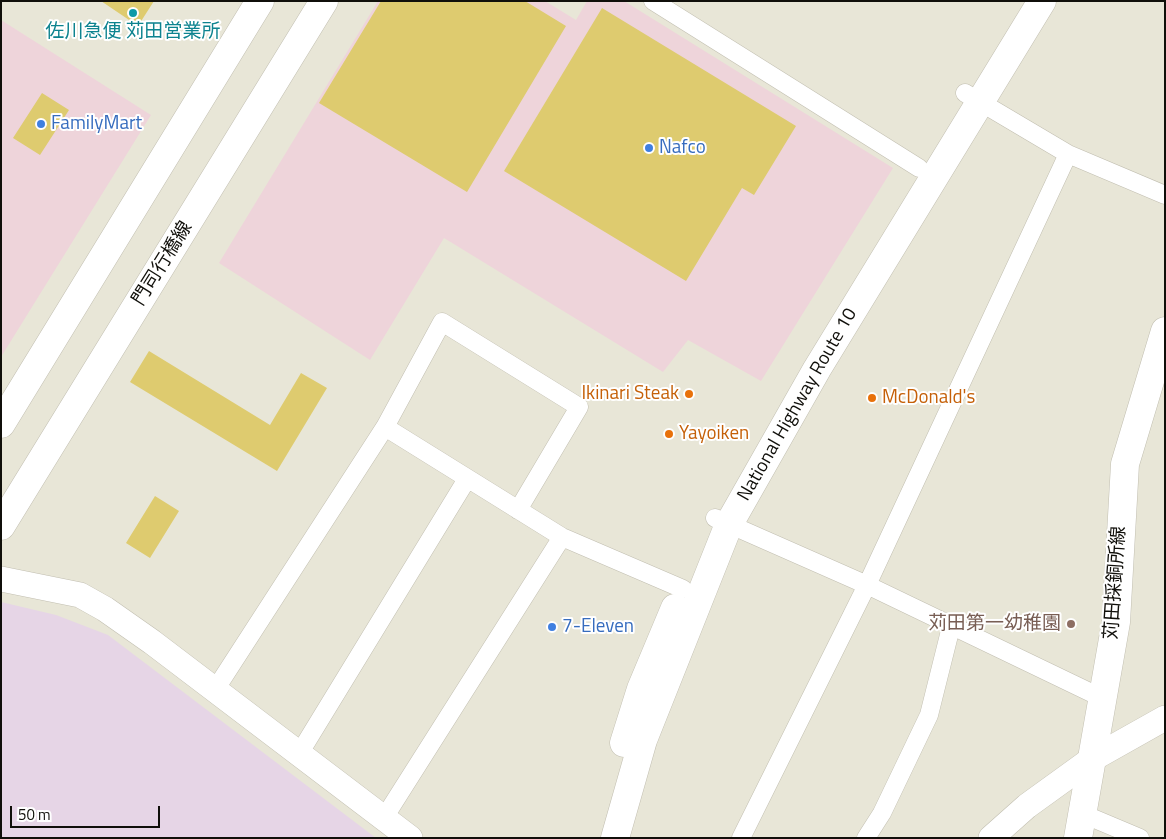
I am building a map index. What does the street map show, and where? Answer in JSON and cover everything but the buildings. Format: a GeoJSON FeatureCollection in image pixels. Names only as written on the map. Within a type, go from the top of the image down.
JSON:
{"type":"FeatureCollection","features":[{"type":"Feature","properties":{"kind":"main road"},"geometry":{"type":"LineString","coordinates":[[1,424],[260,1]]}},
{"type":"Feature","properties":{"kind":"main road","name":"門司行橋線"},"geometry":{"type":"LineString","coordinates":[[1,526],[324,1]]}},
{"type":"Feature","properties":{"kind":"main road","name":"National Highway Route 10"},"geometry":{"type":"LineString","coordinates":[[596,838],[641,689],[683,589],[722,521],[817,369],[973,98],[1021,1]]}},
{"type":"Feature","properties":{"kind":"main road","name":"National Highway Route 10"},"geometry":{"type":"LineString","coordinates":[[615,838],[643,740],[722,521],[809,347],[919,168],[973,98],[1042,1]]}},
{"type":"Feature","properties":{"kind":"main road","name":"苅田採銅所線"},"geometry":{"type":"LineString","coordinates":[[1080,826],[1116,622],[1125,464],[1165,332]]}},
{"type":"Feature","properties":{"kind":"street"},"geometry":{"type":"LineString","coordinates":[[653,1],[919,168]]}},
{"type":"Feature","properties":{"kind":"street"},"geometry":{"type":"LineString","coordinates":[[973,98],[1068,154],[1165,195]]}},
{"type":"Feature","properties":{"kind":"street"},"geometry":{"type":"LineString","coordinates":[[741,838],[867,585],[1068,154]]}},
{"type":"Feature","properties":{"kind":"street"},"geometry":{"type":"LineString","coordinates":[[215,690],[384,427],[442,322],[579,406],[518,510]]}},
{"type":"Feature","properties":{"kind":"street"},"geometry":{"type":"LineString","coordinates":[[384,427],[562,537],[683,589]]}},
{"type":"Feature","properties":{"kind":"street"},"geometry":{"type":"LineString","coordinates":[[299,754],[467,479]]}},
{"type":"Feature","properties":{"kind":"street"},"geometry":{"type":"LineString","coordinates":[[722,521],[867,585],[1102,698]]}},
{"type":"Feature","properties":{"kind":"street"},"geometry":{"type":"LineString","coordinates":[[384,818],[562,537]]}},
{"type":"Feature","properties":{"kind":"street"},"geometry":{"type":"LineString","coordinates":[[1,579],[80,596],[105,609],[410,838]]}},
{"type":"Feature","properties":{"kind":"street"},"geometry":{"type":"LineString","coordinates":[[866,838],[882,813],[929,715],[951,627]]}},
{"type":"Feature","properties":{"kind":"street"},"geometry":{"type":"LineString","coordinates":[[991,838],[1027,806],[1092,760],[1165,718]]}},
{"type":"Feature","properties":{"kind":"street"},"geometry":{"type":"LineString","coordinates":[[1080,826],[1140,838]]}},
{"type":"Feature","properties":{"kind":"shaded area"},"geometry":{"type":"Polygon","coordinates":[[[378,1],[545,1],[576,20],[587,1],[624,1],[893,168],[761,381],[688,340],[663,372],[444,238],[370,360],[219,263],[378,1]]]}},
{"type":"Feature","properties":{"kind":"shaded area"},"geometry":{"type":"Polygon","coordinates":[[[1,20],[151,115],[1,357],[1,20]]]}},
{"type":"Feature","properties":{"kind":"shaded area"},"geometry":{"type":"Polygon","coordinates":[[[1,602],[56,615],[108,635],[376,838],[1,838],[1,602]]]}},
{"type":"Feature","properties":{"kind":"place","name":"佐川急便 苅田営業所"},"geometry":{"type":"Point","coordinates":[133,13]}},
{"type":"Feature","properties":{"kind":"place","name":"FamilyMart"},"geometry":{"type":"Point","coordinates":[41,124]}},
{"type":"Feature","properties":{"kind":"place","name":"Nafco"},"geometry":{"type":"Point","coordinates":[649,148]}},
{"type":"Feature","properties":{"kind":"place","name":"Ikinari Steak"},"geometry":{"type":"Point","coordinates":[689,394]}},
{"type":"Feature","properties":{"kind":"place","name":"McDonald's"},"geometry":{"type":"Point","coordinates":[872,398]}},
{"type":"Feature","properties":{"kind":"place","name":"Yayoiken"},"geometry":{"type":"Point","coordinates":[669,434]}},
{"type":"Feature","properties":{"kind":"place","name":"苅田第一幼稚園"},"geometry":{"type":"Point","coordinates":[1071,624]}},
{"type":"Feature","properties":{"kind":"place","name":"7-Eleven"},"geometry":{"type":"Point","coordinates":[552,627]}}]}
